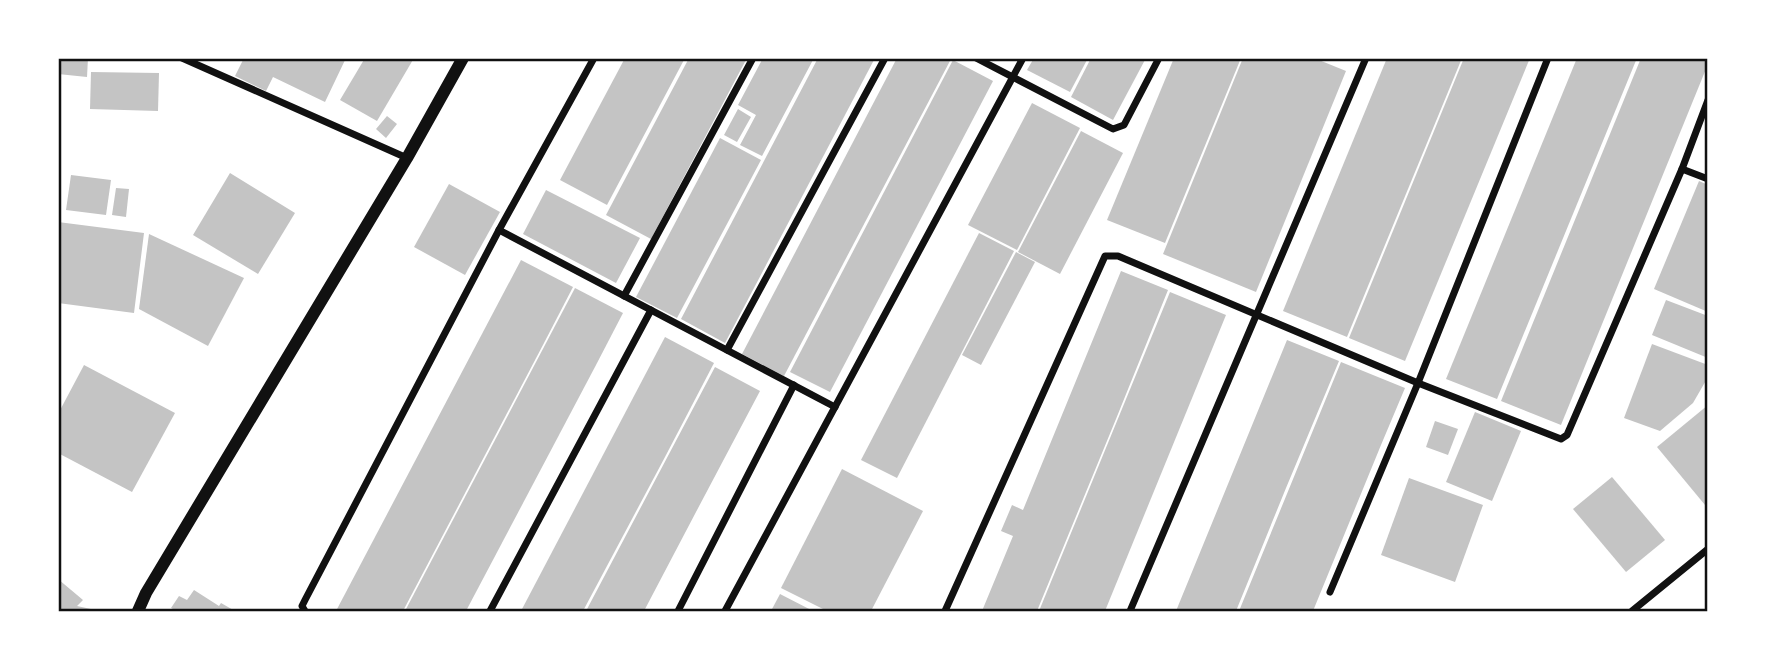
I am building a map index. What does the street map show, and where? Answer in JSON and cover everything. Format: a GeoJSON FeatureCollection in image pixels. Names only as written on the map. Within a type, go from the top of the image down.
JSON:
{"type":"FeatureCollection","features":[{"type":"Feature","properties":{"kind":"street"},"geometry":{"type":"LineString","coordinates":[[182,58],[407,158]]}},
{"type":"Feature","properties":{"kind":"street"},"geometry":{"type":"LineString","coordinates":[[138,611],[146,593],[407,158],[463,58]]}},
{"type":"Feature","properties":{"kind":"street"},"geometry":{"type":"LineString","coordinates":[[305,611],[302,606],[305,600],[499,230],[594,58]]}},
{"type":"Feature","properties":{"kind":"street"},"geometry":{"type":"LineString","coordinates":[[624,296],[752,58]]}},
{"type":"Feature","properties":{"kind":"street"},"geometry":{"type":"LineString","coordinates":[[727,350],[886,58]]}},
{"type":"Feature","properties":{"kind":"street"},"geometry":{"type":"LineString","coordinates":[[976,58],[1108,129],[1124,125],[1159,58]]}},
{"type":"Feature","properties":{"kind":"street"},"geometry":{"type":"LineString","coordinates":[[725,611],[1023,58]]}},
{"type":"Feature","properties":{"kind":"street"},"geometry":{"type":"LineString","coordinates":[[1130,611],[1366,58]]}},
{"type":"Feature","properties":{"kind":"street"},"geometry":{"type":"LineString","coordinates":[[1329,592],[1418,383],[1548,58]]}},
{"type":"Feature","properties":{"kind":"street"},"geometry":{"type":"LineString","coordinates":[[945,611],[1105,256],[1118,256],[1418,383],[1557,439],[1565,438],[1682,169],[1708,100]]}},
{"type":"Feature","properties":{"kind":"street"},"geometry":{"type":"LineString","coordinates":[[1682,169],[1708,179]]}},
{"type":"Feature","properties":{"kind":"street"},"geometry":{"type":"LineString","coordinates":[[499,230],[835,407]]}},
{"type":"Feature","properties":{"kind":"street"},"geometry":{"type":"LineString","coordinates":[[490,611],[651,310]]}},
{"type":"Feature","properties":{"kind":"street"},"geometry":{"type":"LineString","coordinates":[[678,611],[794,386]]}},
{"type":"Feature","properties":{"kind":"street"},"geometry":{"type":"LineString","coordinates":[[1632,611],[1708,549]]}},
{"type":"Feature","properties":{"kind":"building"},"geometry":{"type":"Polygon","coordinates":[[[60,58],[88,58],[87,77],[58,74],[60,58]]]}},
{"type":"Feature","properties":{"kind":"building"},"geometry":{"type":"Polygon","coordinates":[[[244,58],[346,58],[325,102],[273,77],[266,91],[235,76],[244,58]]]}},
{"type":"Feature","properties":{"kind":"building"},"geometry":{"type":"Polygon","coordinates":[[[365,58],[414,58],[377,121],[340,100],[365,58]]]}},
{"type":"Feature","properties":{"kind":"building"},"geometry":{"type":"Polygon","coordinates":[[[625,58],[685,58],[607,205],[560,180],[625,58]]]}},
{"type":"Feature","properties":{"kind":"building"},"geometry":{"type":"Polygon","coordinates":[[[689,58],[747,58],[651,239],[606,215],[689,58]]]}},
{"type":"Feature","properties":{"kind":"building"},"geometry":{"type":"Polygon","coordinates":[[[763,58],[814,58],[762,156],[740,145],[756,115],[738,105],[763,58]]]}},
{"type":"Feature","properties":{"kind":"building"},"geometry":{"type":"Polygon","coordinates":[[[818,58],[875,58],[725,343],[681,319],[818,58]]]}},
{"type":"Feature","properties":{"kind":"building"},"geometry":{"type":"Polygon","coordinates":[[[897,58],[951,59],[784,376],[742,354],[897,58]]]}},
{"type":"Feature","properties":{"kind":"building"},"geometry":{"type":"Polygon","coordinates":[[[1034,58],[1088,58],[1070,92],[1027,70],[1034,58]]]}},
{"type":"Feature","properties":{"kind":"building"},"geometry":{"type":"Polygon","coordinates":[[[1091,58],[1146,58],[1113,120],[1071,97],[1091,58]]]}},
{"type":"Feature","properties":{"kind":"building"},"geometry":{"type":"Polygon","coordinates":[[[1174,58],[1241,58],[1165,243],[1107,220],[1174,58]]]}},
{"type":"Feature","properties":{"kind":"building"},"geometry":{"type":"Polygon","coordinates":[[[1243,58],[1314,58],[1346,71],[1256,292],[1163,254],[1243,58]]]}},
{"type":"Feature","properties":{"kind":"building"},"geometry":{"type":"Polygon","coordinates":[[[1387,58],[1462,58],[1347,337],[1283,311],[1387,58]]]}},
{"type":"Feature","properties":{"kind":"building"},"geometry":{"type":"Polygon","coordinates":[[[1464,58],[1530,58],[1405,361],[1349,338],[1464,58]]]}},
{"type":"Feature","properties":{"kind":"building"},"geometry":{"type":"Polygon","coordinates":[[[1577,58],[1637,58],[1497,399],[1446,379],[1577,58]]]}},
{"type":"Feature","properties":{"kind":"building"},"geometry":{"type":"Polygon","coordinates":[[[1641,58],[1708,58],[1708,64],[1561,425],[1501,401],[1641,58]]]}},
{"type":"Feature","properties":{"kind":"building"},"geometry":{"type":"Polygon","coordinates":[[[953,60],[993,81],[830,392],[790,372],[953,60]]]}},
{"type":"Feature","properties":{"kind":"building"},"geometry":{"type":"Polygon","coordinates":[[[91,72],[159,73],[158,111],[90,109],[91,72]]]}},
{"type":"Feature","properties":{"kind":"building"},"geometry":{"type":"Polygon","coordinates":[[[1032,103],[1080,128],[1017,250],[968,225],[1032,103]]]}},
{"type":"Feature","properties":{"kind":"building"},"geometry":{"type":"Polygon","coordinates":[[[738,109],[751,117],[737,142],[724,135],[738,109]]]}},
{"type":"Feature","properties":{"kind":"building"},"geometry":{"type":"Polygon","coordinates":[[[387,116],[397,124],[386,138],[376,129],[387,116]]]}},
{"type":"Feature","properties":{"kind":"building"},"geometry":{"type":"Polygon","coordinates":[[[1081,131],[1123,153],[1060,274],[1018,252],[1081,131]]]}},
{"type":"Feature","properties":{"kind":"building"},"geometry":{"type":"Polygon","coordinates":[[[720,138],[761,160],[677,318],[636,297],[720,138]]]}},
{"type":"Feature","properties":{"kind":"building"},"geometry":{"type":"Polygon","coordinates":[[[230,173],[295,213],[258,274],[193,235],[230,173]]]}},
{"type":"Feature","properties":{"kind":"building"},"geometry":{"type":"Polygon","coordinates":[[[71,175],[111,180],[106,215],[66,210],[71,175]]]}},
{"type":"Feature","properties":{"kind":"building"},"geometry":{"type":"Polygon","coordinates":[[[1699,181],[1708,185],[1708,312],[1654,289],[1699,181]]]}},
{"type":"Feature","properties":{"kind":"building"},"geometry":{"type":"Polygon","coordinates":[[[449,184],[500,212],[465,275],[414,247],[449,184]]]}},
{"type":"Feature","properties":{"kind":"building"},"geometry":{"type":"Polygon","coordinates":[[[116,188],[129,189],[126,217],[112,215],[116,188]]]}},
{"type":"Feature","properties":{"kind":"building"},"geometry":{"type":"Polygon","coordinates":[[[546,190],[640,238],[616,283],[523,234],[546,190]]]}},
{"type":"Feature","properties":{"kind":"building"},"geometry":{"type":"Polygon","coordinates":[[[58,222],[144,233],[134,313],[58,303],[58,222]]]}},
{"type":"Feature","properties":{"kind":"building"},"geometry":{"type":"Polygon","coordinates":[[[979,233],[1014,251],[897,478],[861,460],[979,233]]]}},
{"type":"Feature","properties":{"kind":"building"},"geometry":{"type":"Polygon","coordinates":[[[149,234],[244,278],[208,346],[139,309],[149,234]]]}},
{"type":"Feature","properties":{"kind":"building"},"geometry":{"type":"Polygon","coordinates":[[[1016,252],[1035,262],[981,365],[962,355],[1016,252]]]}},
{"type":"Feature","properties":{"kind":"building"},"geometry":{"type":"Polygon","coordinates":[[[521,260],[573,287],[403,611],[336,611],[521,260]]]}},
{"type":"Feature","properties":{"kind":"building"},"geometry":{"type":"Polygon","coordinates":[[[1121,271],[1168,290],[1116,419],[1037,611],[982,611],[1013,536],[1001,531],[1012,505],[1023,510],[1121,271]]]}},
{"type":"Feature","properties":{"kind":"building"},"geometry":{"type":"Polygon","coordinates":[[[575,288],[623,313],[596,365],[466,611],[405,611],[575,288]]]}},
{"type":"Feature","properties":{"kind":"building"},"geometry":{"type":"Polygon","coordinates":[[[1170,292],[1226,315],[1105,611],[1039,611],[1170,292]]]}},
{"type":"Feature","properties":{"kind":"building"},"geometry":{"type":"Polygon","coordinates":[[[1666,300],[1708,316],[1708,358],[1652,335],[1666,300]]]}},
{"type":"Feature","properties":{"kind":"building"},"geometry":{"type":"Polygon","coordinates":[[[665,337],[714,363],[665,457],[583,611],[521,611],[665,337]]]}},
{"type":"Feature","properties":{"kind":"building"},"geometry":{"type":"Polygon","coordinates":[[[1287,340],[1339,361],[1236,611],[1176,611],[1287,340]]]}},
{"type":"Feature","properties":{"kind":"building"},"geometry":{"type":"Polygon","coordinates":[[[1652,344],[1708,365],[1708,377],[1693,403],[1660,431],[1624,418],[1652,344]]]}},
{"type":"Feature","properties":{"kind":"building"},"geometry":{"type":"Polygon","coordinates":[[[1341,362],[1405,388],[1313,611],[1239,611],[1341,362]]]}},
{"type":"Feature","properties":{"kind":"building"},"geometry":{"type":"Polygon","coordinates":[[[84,365],[175,413],[132,492],[58,453],[58,414],[84,365]]]}},
{"type":"Feature","properties":{"kind":"building"},"geometry":{"type":"Polygon","coordinates":[[[715,367],[760,391],[644,611],[586,611],[715,367]]]}},
{"type":"Feature","properties":{"kind":"building"},"geometry":{"type":"Polygon","coordinates":[[[1708,405],[1708,502],[1705,505],[1657,447],[1708,405]]]}},
{"type":"Feature","properties":{"kind":"building"},"geometry":{"type":"Polygon","coordinates":[[[1475,412],[1521,431],[1492,501],[1446,482],[1475,412]]]}},
{"type":"Feature","properties":{"kind":"building"},"geometry":{"type":"Polygon","coordinates":[[[1435,421],[1458,429],[1448,455],[1426,447],[1435,421]]]}},
{"type":"Feature","properties":{"kind":"building"},"geometry":{"type":"Polygon","coordinates":[[[842,469],[923,511],[871,611],[827,611],[781,588],[842,469]]]}},
{"type":"Feature","properties":{"kind":"building"},"geometry":{"type":"Polygon","coordinates":[[[1612,477],[1665,540],[1626,572],[1573,509],[1612,477]]]}},
{"type":"Feature","properties":{"kind":"building"},"geometry":{"type":"Polygon","coordinates":[[[1409,478],[1483,505],[1455,582],[1381,555],[1409,478]]]}},
{"type":"Feature","properties":{"kind":"building"},"geometry":{"type":"Polygon","coordinates":[[[58,579],[83,600],[77,606],[100,611],[58,611],[58,579]]]}},
{"type":"Feature","properties":{"kind":"building"},"geometry":{"type":"Polygon","coordinates":[[[194,590],[219,606],[221,603],[235,611],[177,611],[171,608],[179,596],[187,600],[194,590]]]}},
{"type":"Feature","properties":{"kind":"building"},"geometry":{"type":"Polygon","coordinates":[[[780,594],[813,611],[771,611],[780,594]]]}}]}
